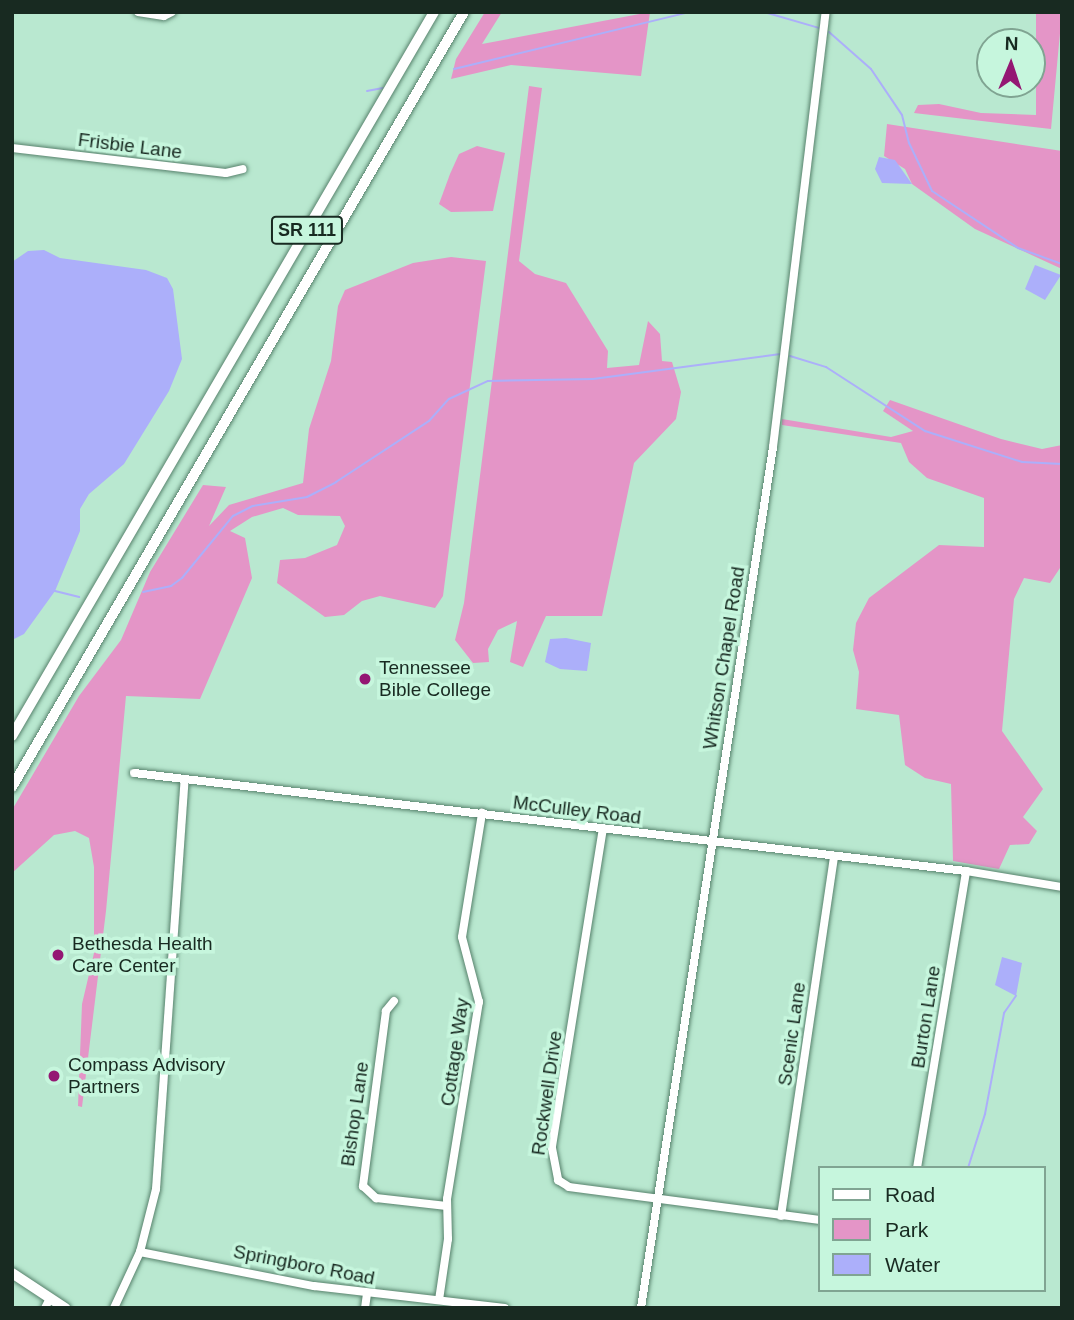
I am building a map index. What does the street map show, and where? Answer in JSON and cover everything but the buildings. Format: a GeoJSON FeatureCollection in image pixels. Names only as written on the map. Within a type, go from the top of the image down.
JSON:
{"type":"FeatureCollection","features":[{"type":"Feature","properties":{"kind":"highway","name":"SR 111"},"geometry":{"type":"LineString","coordinates":[[12,736],[434,12]]}},
{"type":"Feature","properties":{"kind":"highway","name":"SR 111"},"geometry":{"type":"LineString","coordinates":[[12,787],[464,12]]}},
{"type":"Feature","properties":{"kind":"main road"},"geometry":{"type":"LineString","coordinates":[[12,1267],[48,1303]]}},
{"type":"Feature","properties":{"kind":"main road"},"geometry":{"type":"LineString","coordinates":[[12,1273],[48,1303],[65,1308]]}},
{"type":"Feature","properties":{"kind":"street"},"geometry":{"type":"LineString","coordinates":[[138,12],[164,16],[172,12]]}},
{"type":"Feature","properties":{"kind":"street","name":"Whitson Chapel Road"},"geometry":{"type":"LineString","coordinates":[[641,1308],[773,449],[826,12]]}},
{"type":"Feature","properties":{"kind":"street","name":"Frisbie Lane"},"geometry":{"type":"LineString","coordinates":[[12,148],[226,173],[243,169]]}},
{"type":"Feature","properties":{"kind":"street","name":"McCulley Road"},"geometry":{"type":"LineString","coordinates":[[134,773],[966,871],[1062,887]]}},
{"type":"Feature","properties":{"kind":"street"},"geometry":{"type":"LineString","coordinates":[[114,1308],[140,1252],[156,1189],[185,779]]}},
{"type":"Feature","properties":{"kind":"street","name":"Cottage Way"},"geometry":{"type":"LineString","coordinates":[[439,1300],[448,1239],[447,1206],[479,1002],[462,937],[482,813]]}},
{"type":"Feature","properties":{"kind":"street","name":"Rockwell Drive"},"geometry":{"type":"LineString","coordinates":[[603,828],[552,1148],[553,1166],[558,1180],[569,1187],[818,1220]]}},
{"type":"Feature","properties":{"kind":"street","name":"Scenic Lane"},"geometry":{"type":"LineString","coordinates":[[782,1216],[834,856]]}},
{"type":"Feature","properties":{"kind":"street","name":"Burton Lane"},"geometry":{"type":"LineString","coordinates":[[917,1166],[966,871]]}},
{"type":"Feature","properties":{"kind":"street","name":"Bishop Lane"},"geometry":{"type":"LineString","coordinates":[[394,1001],[386,1011],[363,1185],[376,1198],[447,1206]]}},
{"type":"Feature","properties":{"kind":"street","name":"Springboro Road"},"geometry":{"type":"LineString","coordinates":[[140,1252],[368,1294],[505,1308]]}},
{"type":"Feature","properties":{"kind":"street"},"geometry":{"type":"LineString","coordinates":[[365,1308],[368,1294]]}},
{"type":"Feature","properties":{"kind":"green space"},"geometry":{"type":"Polygon","coordinates":[[[485,12],[502,12],[482,44],[650,12],[641,76],[511,65],[451,79],[456,59],[485,12]]]}},
{"type":"Feature","properties":{"kind":"green space"},"geometry":{"type":"Polygon","coordinates":[[[1036,12],[1062,12],[1051,129],[914,113],[918,105],[939,104],[981,113],[1036,115],[1036,98],[1046,98],[1046,28],[1036,28],[1036,12]]]}},
{"type":"Feature","properties":{"kind":"green space"},"geometry":{"type":"Polygon","coordinates":[[[529,86],[542,88],[519,261],[535,274],[566,283],[608,351],[607,368],[639,365],[648,321],[660,334],[662,361],[672,362],[681,392],[676,419],[634,463],[602,616],[546,616],[523,667],[510,662],[517,621],[498,630],[488,649],[489,662],[473,663],[455,640],[464,603],[529,86]]]}},
{"type":"Feature","properties":{"kind":"green space"},"geometry":{"type":"Polygon","coordinates":[[[887,124],[1062,151],[1062,269],[975,229],[912,184],[905,169],[884,156],[887,124]]]}},
{"type":"Feature","properties":{"kind":"green space"},"geometry":{"type":"Polygon","coordinates":[[[477,146],[505,153],[493,211],[451,212],[439,204],[450,174],[459,154],[477,146]]]}},
{"type":"Feature","properties":{"kind":"green space"},"geometry":{"type":"Polygon","coordinates":[[[451,257],[486,261],[443,596],[435,608],[380,596],[362,601],[344,615],[325,617],[277,583],[280,560],[305,558],[337,545],[345,526],[340,516],[298,515],[283,508],[252,517],[230,531],[245,538],[252,578],[200,699],[126,696],[106,911],[82,1107],[78,1106],[82,1004],[94,953],[94,867],[89,838],[75,831],[54,835],[12,873],[12,810],[79,696],[121,640],[150,572],[203,485],[226,487],[209,526],[229,505],[303,483],[309,429],[331,361],[338,306],[345,290],[413,263],[451,257]]]}},
{"type":"Feature","properties":{"kind":"green space"},"geometry":{"type":"Polygon","coordinates":[[[890,400],[1001,439],[1042,449],[1062,445],[1060,568],[1050,583],[1024,578],[1014,599],[1002,731],[1043,789],[1023,817],[1037,831],[1029,844],[1010,845],[999,869],[953,861],[951,784],[925,778],[905,765],[899,715],[856,709],[859,672],[853,650],[856,623],[869,598],[939,545],[984,547],[984,498],[927,478],[909,462],[901,443],[782,425],[782,419],[891,437],[913,431],[883,411],[890,400]]]}},
{"type":"Feature","properties":{"kind":"water"},"geometry":{"type":"Polygon","coordinates":[[[879,157],[895,160],[912,184],[882,183],[875,169],[879,157]]]}},
{"type":"Feature","properties":{"kind":"water"},"geometry":{"type":"Polygon","coordinates":[[[44,250],[60,258],[146,270],[167,278],[173,289],[182,359],[169,391],[124,464],[89,494],[80,509],[80,531],[55,591],[24,634],[12,640],[12,262],[28,251],[44,250]]]}},
{"type":"Feature","properties":{"kind":"water"},"geometry":{"type":"Polygon","coordinates":[[[1035,265],[1061,275],[1045,300],[1025,289],[1035,265]]]}},
{"type":"Feature","properties":{"kind":"water"},"geometry":{"type":"Polygon","coordinates":[[[566,638],[591,643],[587,671],[560,669],[545,662],[550,639],[566,638]]]}},
{"type":"Feature","properties":{"kind":"water"},"geometry":{"type":"Polygon","coordinates":[[[1002,957],[1022,963],[1016,996],[995,985],[1002,957]]]}},
{"type":"Feature","properties":{"kind":"waterway"},"geometry":{"type":"LineString","coordinates":[[454,69],[690,12]]}},
{"type":"Feature","properties":{"kind":"waterway"},"geometry":{"type":"LineString","coordinates":[[764,12],[819,28]]}},
{"type":"Feature","properties":{"kind":"waterway"},"geometry":{"type":"LineString","coordinates":[[829,32],[871,69],[902,115],[909,143],[932,191],[1018,248],[1062,264]]}},
{"type":"Feature","properties":{"kind":"waterway"},"geometry":{"type":"LineString","coordinates":[[367,91],[383,88]]}},
{"type":"Feature","properties":{"kind":"waterway"},"geometry":{"type":"LineString","coordinates":[[143,592],[171,586],[182,578],[233,516],[253,506],[307,497],[336,482],[429,421],[449,399],[488,381],[593,379],[780,354]]}},
{"type":"Feature","properties":{"kind":"waterway"},"geometry":{"type":"LineString","coordinates":[[790,356],[826,367],[925,431],[1022,462],[1062,464]]}},
{"type":"Feature","properties":{"kind":"waterway"},"geometry":{"type":"LineString","coordinates":[[55,591],[79,597]]}},
{"type":"Feature","properties":{"kind":"waterway"},"geometry":{"type":"LineString","coordinates":[[969,1166],[985,1114],[1004,1013],[1016,996]]}},
{"type":"Feature","properties":{"kind":"place","name":"Tennessee Bible College"},"geometry":{"type":"Point","coordinates":[365,679]}},
{"type":"Feature","properties":{"kind":"place","name":"Bethesda Health Care Center"},"geometry":{"type":"Point","coordinates":[58,955]}},
{"type":"Feature","properties":{"kind":"place","name":"Compass Advisory Partners"},"geometry":{"type":"Point","coordinates":[54,1076]}}]}
